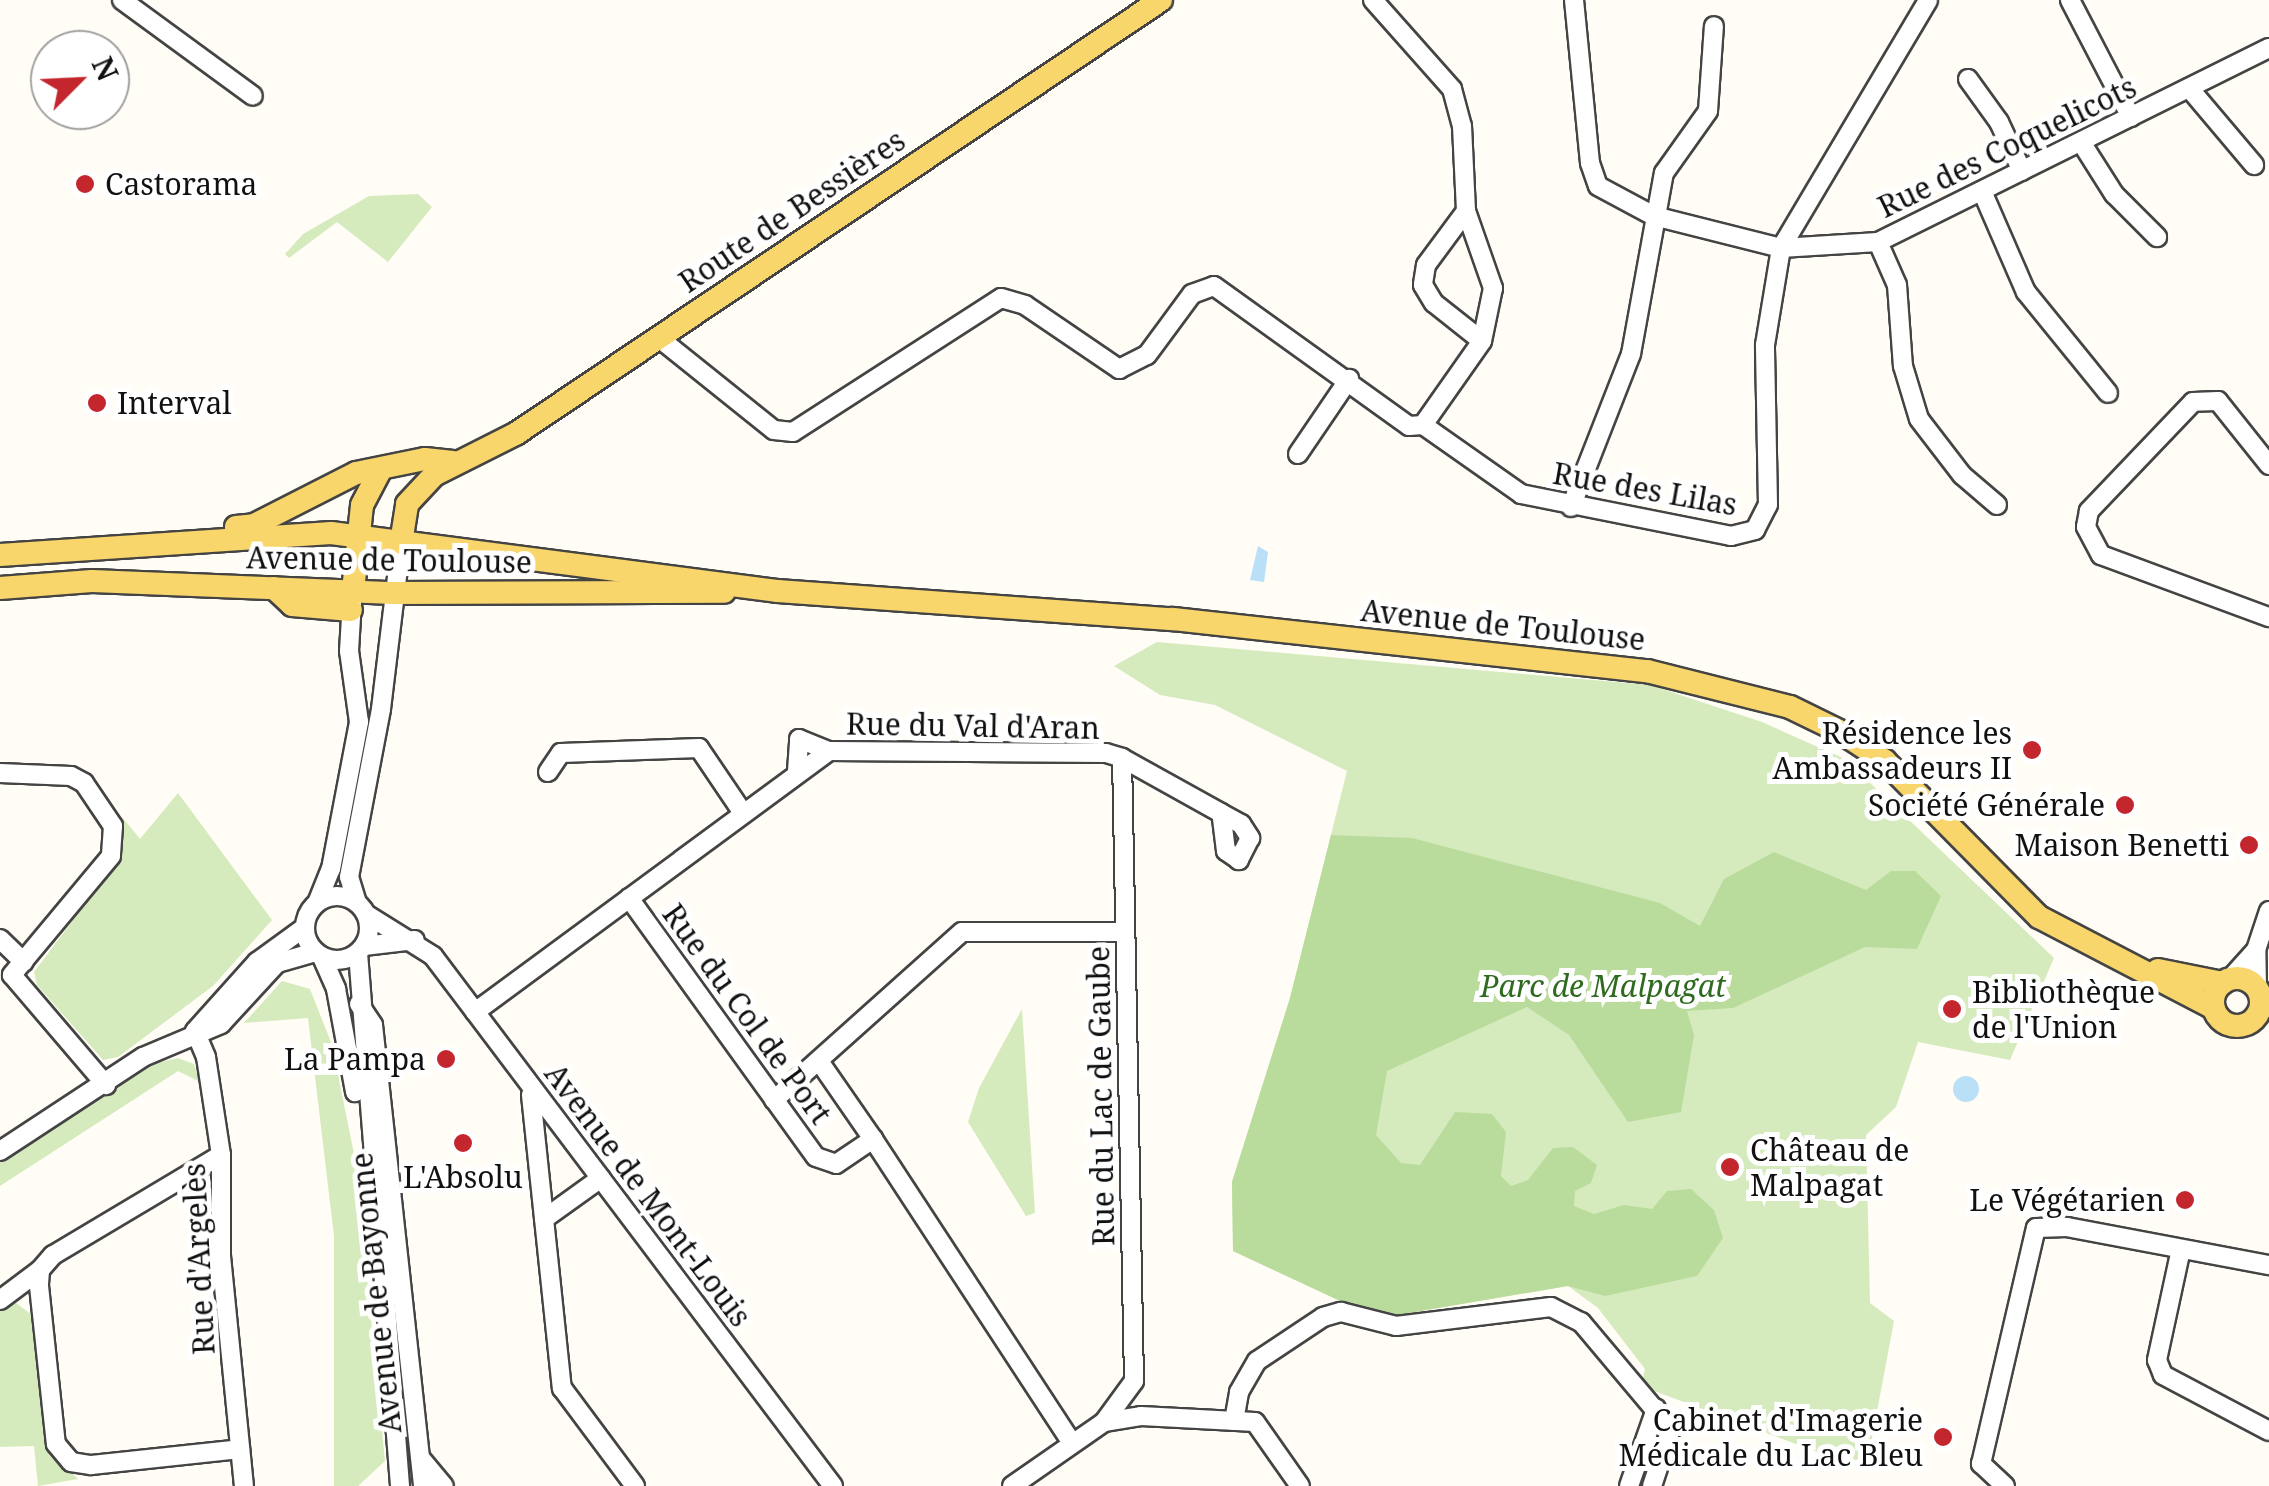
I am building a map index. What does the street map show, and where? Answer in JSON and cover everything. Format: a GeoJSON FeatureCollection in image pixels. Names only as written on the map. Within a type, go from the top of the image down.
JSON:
{"type":"FeatureCollection","features":[{"type":"Feature","properties":{"kind":"main road","name":"Route de Bessières"},"geometry":{"type":"LineString","coordinates":[[401,542],[407,504],[452,462],[518,433],[1161,0]]}},
{"type":"Feature","properties":{"kind":"main road","name":"Route de Bessières"},"geometry":{"type":"LineString","coordinates":[[212,536],[220,528],[254,525],[356,473],[425,459],[452,462]]}},
{"type":"Feature","properties":{"kind":"main road"},"geometry":{"type":"LineString","coordinates":[[352,600],[362,505],[381,469]]}},
{"type":"Feature","properties":{"kind":"main road","name":"Avenue de Toulouse"},"geometry":{"type":"LineString","coordinates":[[0,555],[212,536],[358,536],[778,591],[1174,619],[1647,670],[1775,702],[1886,760],[2039,917],[2214,1008]]}},
{"type":"Feature","properties":{"kind":"main road","name":"Avenue de Toulouse"},"geometry":{"type":"LineString","coordinates":[[0,588],[92,581],[274,588],[352,600],[394,593],[778,591]]}},
{"type":"Feature","properties":{"kind":"main road","name":"Avenue de Toulouse"},"geometry":{"type":"LineString","coordinates":[[2127,963],[2226,982]]}},
{"type":"Feature","properties":{"kind":"main road"},"geometry":{"type":"LineString","coordinates":[[2242,979],[2262,999],[2259,1024],[2227,1024],[2214,1008],[2226,982],[2242,979]]}},
{"type":"Feature","properties":{"kind":"street"},"geometry":{"type":"LineString","coordinates":[[122,0],[253,96]]}},
{"type":"Feature","properties":{"kind":"street"},"geometry":{"type":"LineString","coordinates":[[1373,0],[1452,88],[1462,126],[1466,211],[1493,288],[1482,340],[1423,425]]}},
{"type":"Feature","properties":{"kind":"street","name":"Rue des Coquelicots"},"geometry":{"type":"LineString","coordinates":[[1574,0],[1592,174],[1608,193],[1654,216],[1781,248],[1878,242],[2269,48]]}},
{"type":"Feature","properties":{"kind":"street"},"geometry":{"type":"LineString","coordinates":[[1781,248],[1928,0]]}},
{"type":"Feature","properties":{"kind":"street"},"geometry":{"type":"LineString","coordinates":[[2070,0],[2131,117]]}},
{"type":"Feature","properties":{"kind":"street"},"geometry":{"type":"LineString","coordinates":[[1571,507],[1631,354],[1664,173],[1708,111],[1714,26]]}},
{"type":"Feature","properties":{"kind":"street"},"geometry":{"type":"LineString","coordinates":[[1968,79],[1999,122],[2022,171]]}},
{"type":"Feature","properties":{"kind":"street"},"geometry":{"type":"LineString","coordinates":[[2189,88],[2254,165]]}},
{"type":"Feature","properties":{"kind":"street"},"geometry":{"type":"LineString","coordinates":[[2080,142],[2114,194],[2156,237]]}},
{"type":"Feature","properties":{"kind":"street"},"geometry":{"type":"LineString","coordinates":[[1982,190],[2026,292],[2108,393]]}},
{"type":"Feature","properties":{"kind":"street"},"geometry":{"type":"LineString","coordinates":[[1466,211],[1426,265],[1423,285],[1434,303],[1482,340]]}},
{"type":"Feature","properties":{"kind":"street"},"geometry":{"type":"LineString","coordinates":[[1878,242],[1897,285],[1903,366],[1920,419],[1962,476],[1997,504]]}},
{"type":"Feature","properties":{"kind":"street","name":"Rue des Lilas"},"geometry":{"type":"LineString","coordinates":[[659,338],[783,432],[806,428],[1001,298],[1025,305],[1119,369],[1147,354],[1192,294],[1214,286],[1349,379],[1409,426],[1423,425],[1521,494],[1731,536],[1755,530],[1768,505],[1765,345],[1781,248]]}},
{"type":"Feature","properties":{"kind":"street"},"geometry":{"type":"LineString","coordinates":[[1298,454],[1349,379]]}},
{"type":"Feature","properties":{"kind":"street"},"geometry":{"type":"LineString","coordinates":[[2269,465],[2218,401],[2192,402],[2089,511],[2086,527],[2101,555],[2269,617]]}},
{"type":"Feature","properties":{"kind":"street"},"geometry":{"type":"LineString","coordinates":[[361,949],[361,909],[349,878],[401,542]]}},
{"type":"Feature","properties":{"kind":"street"},"geometry":{"type":"LineString","coordinates":[[195,1031],[257,962],[305,928],[331,870],[359,722],[352,600]]}},
{"type":"Feature","properties":{"kind":"street"},"geometry":{"type":"LineString","coordinates":[[548,772],[562,754],[700,748],[742,813]]}},
{"type":"Feature","properties":{"kind":"street","name":"Rue du Val d'Aran"},"geometry":{"type":"LineString","coordinates":[[476,1012],[796,771],[829,751],[1106,753],[1221,812]]}},
{"type":"Feature","properties":{"kind":"street","name":"Rue du Lac de Gaube"},"geometry":{"type":"LineString","coordinates":[[1104,1422],[1134,1380],[1122,758]]}},
{"type":"Feature","properties":{"kind":"street"},"geometry":{"type":"LineString","coordinates":[[0,774],[72,776],[84,783],[114,826],[111,856],[12,975]]}},
{"type":"Feature","properties":{"kind":"street"},"geometry":{"type":"LineString","coordinates":[[317,903],[341,896],[361,909]]}},
{"type":"Feature","properties":{"kind":"street","name":"Rue du Col de Port"},"geometry":{"type":"LineString","coordinates":[[630,898],[774,1100],[826,1162],[836,1164],[873,1139]]}},
{"type":"Feature","properties":{"kind":"street","name":"Avenue de Mont-Louis"},"geometry":{"type":"LineString","coordinates":[[361,909],[416,940],[476,1012],[587,1169],[602,1178],[833,1486]]}},
{"type":"Feature","properties":{"kind":"street"},"geometry":{"type":"LineString","coordinates":[[2226,982],[2256,950],[2269,911]]}},
{"type":"Feature","properties":{"kind":"street"},"geometry":{"type":"LineString","coordinates":[[305,928],[319,954]]}},
{"type":"Feature","properties":{"kind":"street"},"geometry":{"type":"LineString","coordinates":[[774,1100],[962,932],[1125,932]]}},
{"type":"Feature","properties":{"kind":"street"},"geometry":{"type":"LineString","coordinates":[[0,939],[12,975],[106,1085]]}},
{"type":"Feature","properties":{"kind":"street"},"geometry":{"type":"LineString","coordinates":[[0,1151],[106,1085],[142,1057],[195,1031],[220,1024],[277,962],[319,954],[337,960],[361,949],[416,940]]}},
{"type":"Feature","properties":{"kind":"street","name":"Avenue de Bayonne"},"geometry":{"type":"LineString","coordinates":[[361,949],[359,1004],[371,1114],[423,1486]]}},
{"type":"Feature","properties":{"kind":"street"},"geometry":{"type":"LineString","coordinates":[[2256,950],[2262,999]]}},
{"type":"Feature","properties":{"kind":"street","name":"Avenue de Bayonne"},"geometry":{"type":"LineString","coordinates":[[319,954],[336,989],[371,1114],[370,1160],[399,1478]]}},
{"type":"Feature","properties":{"kind":"street","name":"Rue d'Argelès"},"geometry":{"type":"LineString","coordinates":[[195,1031],[206,1058],[221,1155],[221,1256],[244,1486]]}},
{"type":"Feature","properties":{"kind":"street","name":"Rue du Col de Port"},"geometry":{"type":"LineString","coordinates":[[819,1061],[1072,1443]]}},
{"type":"Feature","properties":{"kind":"street"},"geometry":{"type":"LineString","coordinates":[[530,1084],[562,1388],[635,1486]]}},
{"type":"Feature","properties":{"kind":"street"},"geometry":{"type":"LineString","coordinates":[[0,1300],[40,1270],[52,1255],[221,1155]]}},
{"type":"Feature","properties":{"kind":"street"},"geometry":{"type":"LineString","coordinates":[[544,1219],[602,1178]]}},
{"type":"Feature","properties":{"kind":"street"},"geometry":{"type":"LineString","coordinates":[[2005,1486],[1981,1464],[2036,1228],[2048,1224],[2269,1265]]}},
{"type":"Feature","properties":{"kind":"street"},"geometry":{"type":"LineString","coordinates":[[2181,1249],[2158,1360],[2163,1375],[2269,1431]]}},
{"type":"Feature","properties":{"kind":"street"},"geometry":{"type":"LineString","coordinates":[[40,1270],[62,1454],[91,1465],[240,1449]]}},
{"type":"Feature","properties":{"kind":"street"},"geometry":{"type":"LineString","coordinates":[[1234,1421],[1239,1392],[1256,1361],[1323,1316],[1342,1312],[1396,1326],[1567,1310],[1670,1428],[1652,1486]]}},
{"type":"Feature","properties":{"kind":"street"},"geometry":{"type":"LineString","coordinates":[[1629,1486],[1656,1409]]}},
{"type":"Feature","properties":{"kind":"street"},"geometry":{"type":"LineString","coordinates":[[1012,1486],[1104,1422],[1124,1416],[1255,1422],[1265,1430],[1300,1486]]}},
{"type":"Feature","properties":{"kind":"street","name":"Avenue de Bayonne"},"geometry":{"type":"LineString","coordinates":[[422,1460],[444,1486]]}},
{"type":"Feature","properties":{"kind":"street"},"geometry":{"type":"LineString","coordinates":[[383,1486],[399,1478]]}},
{"type":"Feature","properties":{"kind":"green space"},"geometry":{"type":"Polygon","coordinates":[[[418,194],[432,207],[388,262],[337,222],[289,258],[285,254],[303,234],[369,196],[418,194]]]}},
{"type":"Feature","properties":{"kind":"green space","name":"Parc de Malpagat"},"geometry":{"type":"Polygon","coordinates":[[[1157,642],[1650,685],[1762,722],[1845,759],[2054,958],[2010,1060],[1918,1042],[1896,1107],[1866,1135],[1870,1303],[1894,1321],[1866,1470],[1641,1386],[1645,1369],[1598,1308],[1568,1286],[1391,1316],[1338,1300],[1233,1251],[1232,1182],[1290,998],[1347,771],[1215,705],[1160,695],[1114,666],[1157,642]]]}},
{"type":"Feature","properties":{"kind":"green space"},"geometry":{"type":"Polygon","coordinates":[[[178,793],[272,920],[213,986],[118,1057],[103,1060],[37,985],[34,972],[122,855],[123,818],[140,839],[178,793]]]}},
{"type":"Feature","properties":{"kind":"green space"},"geometry":{"type":"Polygon","coordinates":[[[1331,835],[1412,838],[1660,903],[1700,926],[1724,879],[1774,852],[1866,890],[1891,871],[1915,871],[1941,896],[1917,949],[1865,947],[1733,1008],[1687,1011],[1694,1035],[1681,1112],[1628,1122],[1569,1035],[1527,1007],[1387,1071],[1376,1135],[1401,1163],[1420,1165],[1455,1112],[1492,1114],[1506,1132],[1501,1176],[1511,1186],[1528,1180],[1553,1148],[1573,1147],[1597,1165],[1591,1183],[1575,1191],[1574,1206],[1594,1214],[1624,1205],[1652,1209],[1667,1191],[1691,1189],[1714,1210],[1723,1238],[1697,1276],[1605,1296],[1568,1286],[1391,1316],[1338,1300],[1233,1251],[1232,1182],[1290,998],[1331,835]]]}},
{"type":"Feature","properties":{"kind":"green space"},"geometry":{"type":"Polygon","coordinates":[[[282,981],[310,989],[332,1045],[356,1164],[385,1461],[358,1486],[334,1486],[334,1236],[308,1018],[244,1023],[282,981]]]}},
{"type":"Feature","properties":{"kind":"green space"},"geometry":{"type":"Polygon","coordinates":[[[1022,1009],[1035,1213],[1026,1216],[968,1122],[979,1088],[1022,1009]]]}},
{"type":"Feature","properties":{"kind":"green space"},"geometry":{"type":"Polygon","coordinates":[[[178,1058],[194,1064],[200,1082],[178,1071],[0,1186],[0,1162],[156,1063],[178,1058]]]}},
{"type":"Feature","properties":{"kind":"green space"},"geometry":{"type":"Polygon","coordinates":[[[12,1300],[36,1318],[48,1449],[78,1479],[38,1486],[34,1446],[0,1447],[0,1308],[12,1300]]]}},
{"type":"Feature","properties":{"kind":"water"},"geometry":{"type":"Polygon","coordinates":[[[1258,546],[1268,552],[1264,582],[1250,580],[1258,546]]]}},
{"type":"Feature","properties":{"kind":"water"},"geometry":{"type":"Polygon","coordinates":[[[1966,1076],[1975,1080],[1979,1089],[1975,1098],[1966,1102],[1957,1098],[1953,1089],[1957,1080],[1966,1076]]]}},
{"type":"Feature","properties":{"kind":"place","name":"Castorama"},"geometry":{"type":"Point","coordinates":[85,184]}},
{"type":"Feature","properties":{"kind":"place","name":"Interval"},"geometry":{"type":"Point","coordinates":[97,403]}},
{"type":"Feature","properties":{"kind":"place","name":"Résidence les Ambassadeurs II"},"geometry":{"type":"Point","coordinates":[2032,750]}},
{"type":"Feature","properties":{"kind":"place","name":"Société Générale"},"geometry":{"type":"Point","coordinates":[2125,805]}},
{"type":"Feature","properties":{"kind":"place","name":"Maison Benetti"},"geometry":{"type":"Point","coordinates":[2249,845]}},
{"type":"Feature","properties":{"kind":"place","name":"Bibliothèque de l'Union"},"geometry":{"type":"Point","coordinates":[1952,1009]}},
{"type":"Feature","properties":{"kind":"place","name":"La Pampa"},"geometry":{"type":"Point","coordinates":[446,1059]}},
{"type":"Feature","properties":{"kind":"place","name":"L'Absolu"},"geometry":{"type":"Point","coordinates":[463,1143]}},
{"type":"Feature","properties":{"kind":"place","name":"Château de Malpagat"},"geometry":{"type":"Point","coordinates":[1730,1167]}},
{"type":"Feature","properties":{"kind":"place","name":"Le Végétarien"},"geometry":{"type":"Point","coordinates":[2185,1200]}},
{"type":"Feature","properties":{"kind":"place","name":"Cabinet d'Imagerie Médicale du Lac Bleu"},"geometry":{"type":"Point","coordinates":[1943,1437]}}]}
